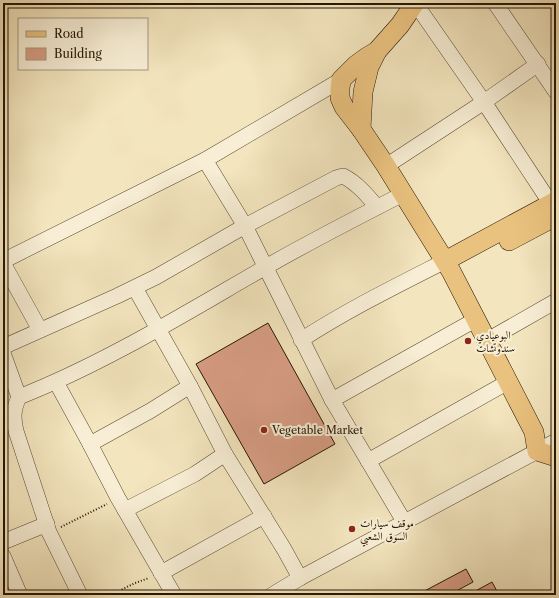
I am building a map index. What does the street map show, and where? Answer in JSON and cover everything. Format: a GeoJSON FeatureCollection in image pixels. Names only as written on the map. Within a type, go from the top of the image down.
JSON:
{"type":"FeatureCollection","features":[{"type":"Feature","properties":{"kind":"main road"},"geometry":{"type":"LineString","coordinates":[[361,129],[363,92],[369,67],[378,51],[400,25],[415,3]]}},
{"type":"Feature","properties":{"kind":"main road"},"geometry":{"type":"LineString","coordinates":[[378,51],[356,64],[341,80],[340,98],[344,107],[386,166],[448,266],[534,432],[551,448]]}},
{"type":"Feature","properties":{"kind":"main road"},"geometry":{"type":"LineString","coordinates":[[448,266],[554,207]]}},
{"type":"Feature","properties":{"kind":"street"},"geometry":{"type":"LineString","coordinates":[[415,3],[484,102],[554,207]]}},
{"type":"Feature","properties":{"kind":"street"},"geometry":{"type":"LineString","coordinates":[[495,3],[556,92]]}},
{"type":"Feature","properties":{"kind":"street"},"geometry":{"type":"LineString","coordinates":[[386,166],[484,102],[538,64]]}},
{"type":"Feature","properties":{"kind":"street"},"geometry":{"type":"LineString","coordinates":[[40,330],[3,262],[205,160],[341,80]]}},
{"type":"Feature","properties":{"kind":"street"},"geometry":{"type":"LineString","coordinates":[[205,160],[245,226],[332,400],[405,523]]}},
{"type":"Feature","properties":{"kind":"street"},"geometry":{"type":"LineString","coordinates":[[3,348],[135,288],[181,264],[245,226],[342,176],[360,188],[377,207]]}},
{"type":"Feature","properties":{"kind":"street"},"geometry":{"type":"LineString","coordinates":[[19,397],[56,382],[159,329],[266,267],[403,194]]}},
{"type":"Feature","properties":{"kind":"street"},"geometry":{"type":"LineString","coordinates":[[301,340],[365,302],[448,266]]}},
{"type":"Feature","properties":{"kind":"street"},"geometry":{"type":"LineString","coordinates":[[135,288],[190,386],[225,454],[264,516],[300,578]]}},
{"type":"Feature","properties":{"kind":"street"},"geometry":{"type":"LineString","coordinates":[[486,341],[556,301]]}},
{"type":"Feature","properties":{"kind":"street"},"geometry":{"type":"LineString","coordinates":[[332,400],[475,320]]}},
{"type":"Feature","properties":{"kind":"street"},"geometry":{"type":"LineString","coordinates":[[3,353],[19,397],[15,407],[14,419],[16,431],[48,528],[80,595]]}},
{"type":"Feature","properties":{"kind":"street"},"geometry":{"type":"LineString","coordinates":[[56,382],[121,504],[174,595]]}},
{"type":"Feature","properties":{"kind":"street"},"geometry":{"type":"LineString","coordinates":[[368,461],[508,382]]}},
{"type":"Feature","properties":{"kind":"street"},"geometry":{"type":"LineString","coordinates":[[90,444],[150,411],[190,386]]}},
{"type":"Feature","properties":{"kind":"street"},"geometry":{"type":"LineString","coordinates":[[272,595],[300,578],[551,448]]}},
{"type":"Feature","properties":{"kind":"street"},"geometry":{"type":"LineString","coordinates":[[121,504],[194,474],[225,454]]}},
{"type":"Feature","properties":{"kind":"street"},"geometry":{"type":"LineString","coordinates":[[161,573],[264,516]]}},
{"type":"Feature","properties":{"kind":"street"},"geometry":{"type":"LineString","coordinates":[[3,542],[48,528]]}},
{"type":"Feature","properties":{"kind":"street"},"geometry":{"type":"LineString","coordinates":[[3,556],[18,593]]}},
{"type":"Feature","properties":{"kind":"path"},"geometry":{"type":"LineString","coordinates":[[48,528],[74,521],[121,504]]}},
{"type":"Feature","properties":{"kind":"path"},"geometry":{"type":"LineString","coordinates":[[111,595],[135,583],[161,573]]}},
{"type":"Feature","properties":{"kind":"building"},"geometry":{"type":"Polygon","coordinates":[[[268,323],[335,444],[264,484],[196,364],[268,323]]]}},
{"type":"Feature","properties":{"kind":"building"},"geometry":{"type":"Polygon","coordinates":[[[466,569],[473,582],[449,595],[417,595],[466,569]]]}},
{"type":"Feature","properties":{"kind":"building"},"geometry":{"type":"Polygon","coordinates":[[[492,582],[499,595],[470,595],[470,594],[492,582]]]}},
{"type":"Feature","properties":{"kind":"place","name":"البوعيادي سندوتشات"},"geometry":{"type":"Point","coordinates":[468,341]}},
{"type":"Feature","properties":{"kind":"place","name":"Vegetable Market"},"geometry":{"type":"Point","coordinates":[264,430]}},
{"type":"Feature","properties":{"kind":"place","name":"موقف سيارات السوق الشعبي"},"geometry":{"type":"Point","coordinates":[352,529]}}]}
